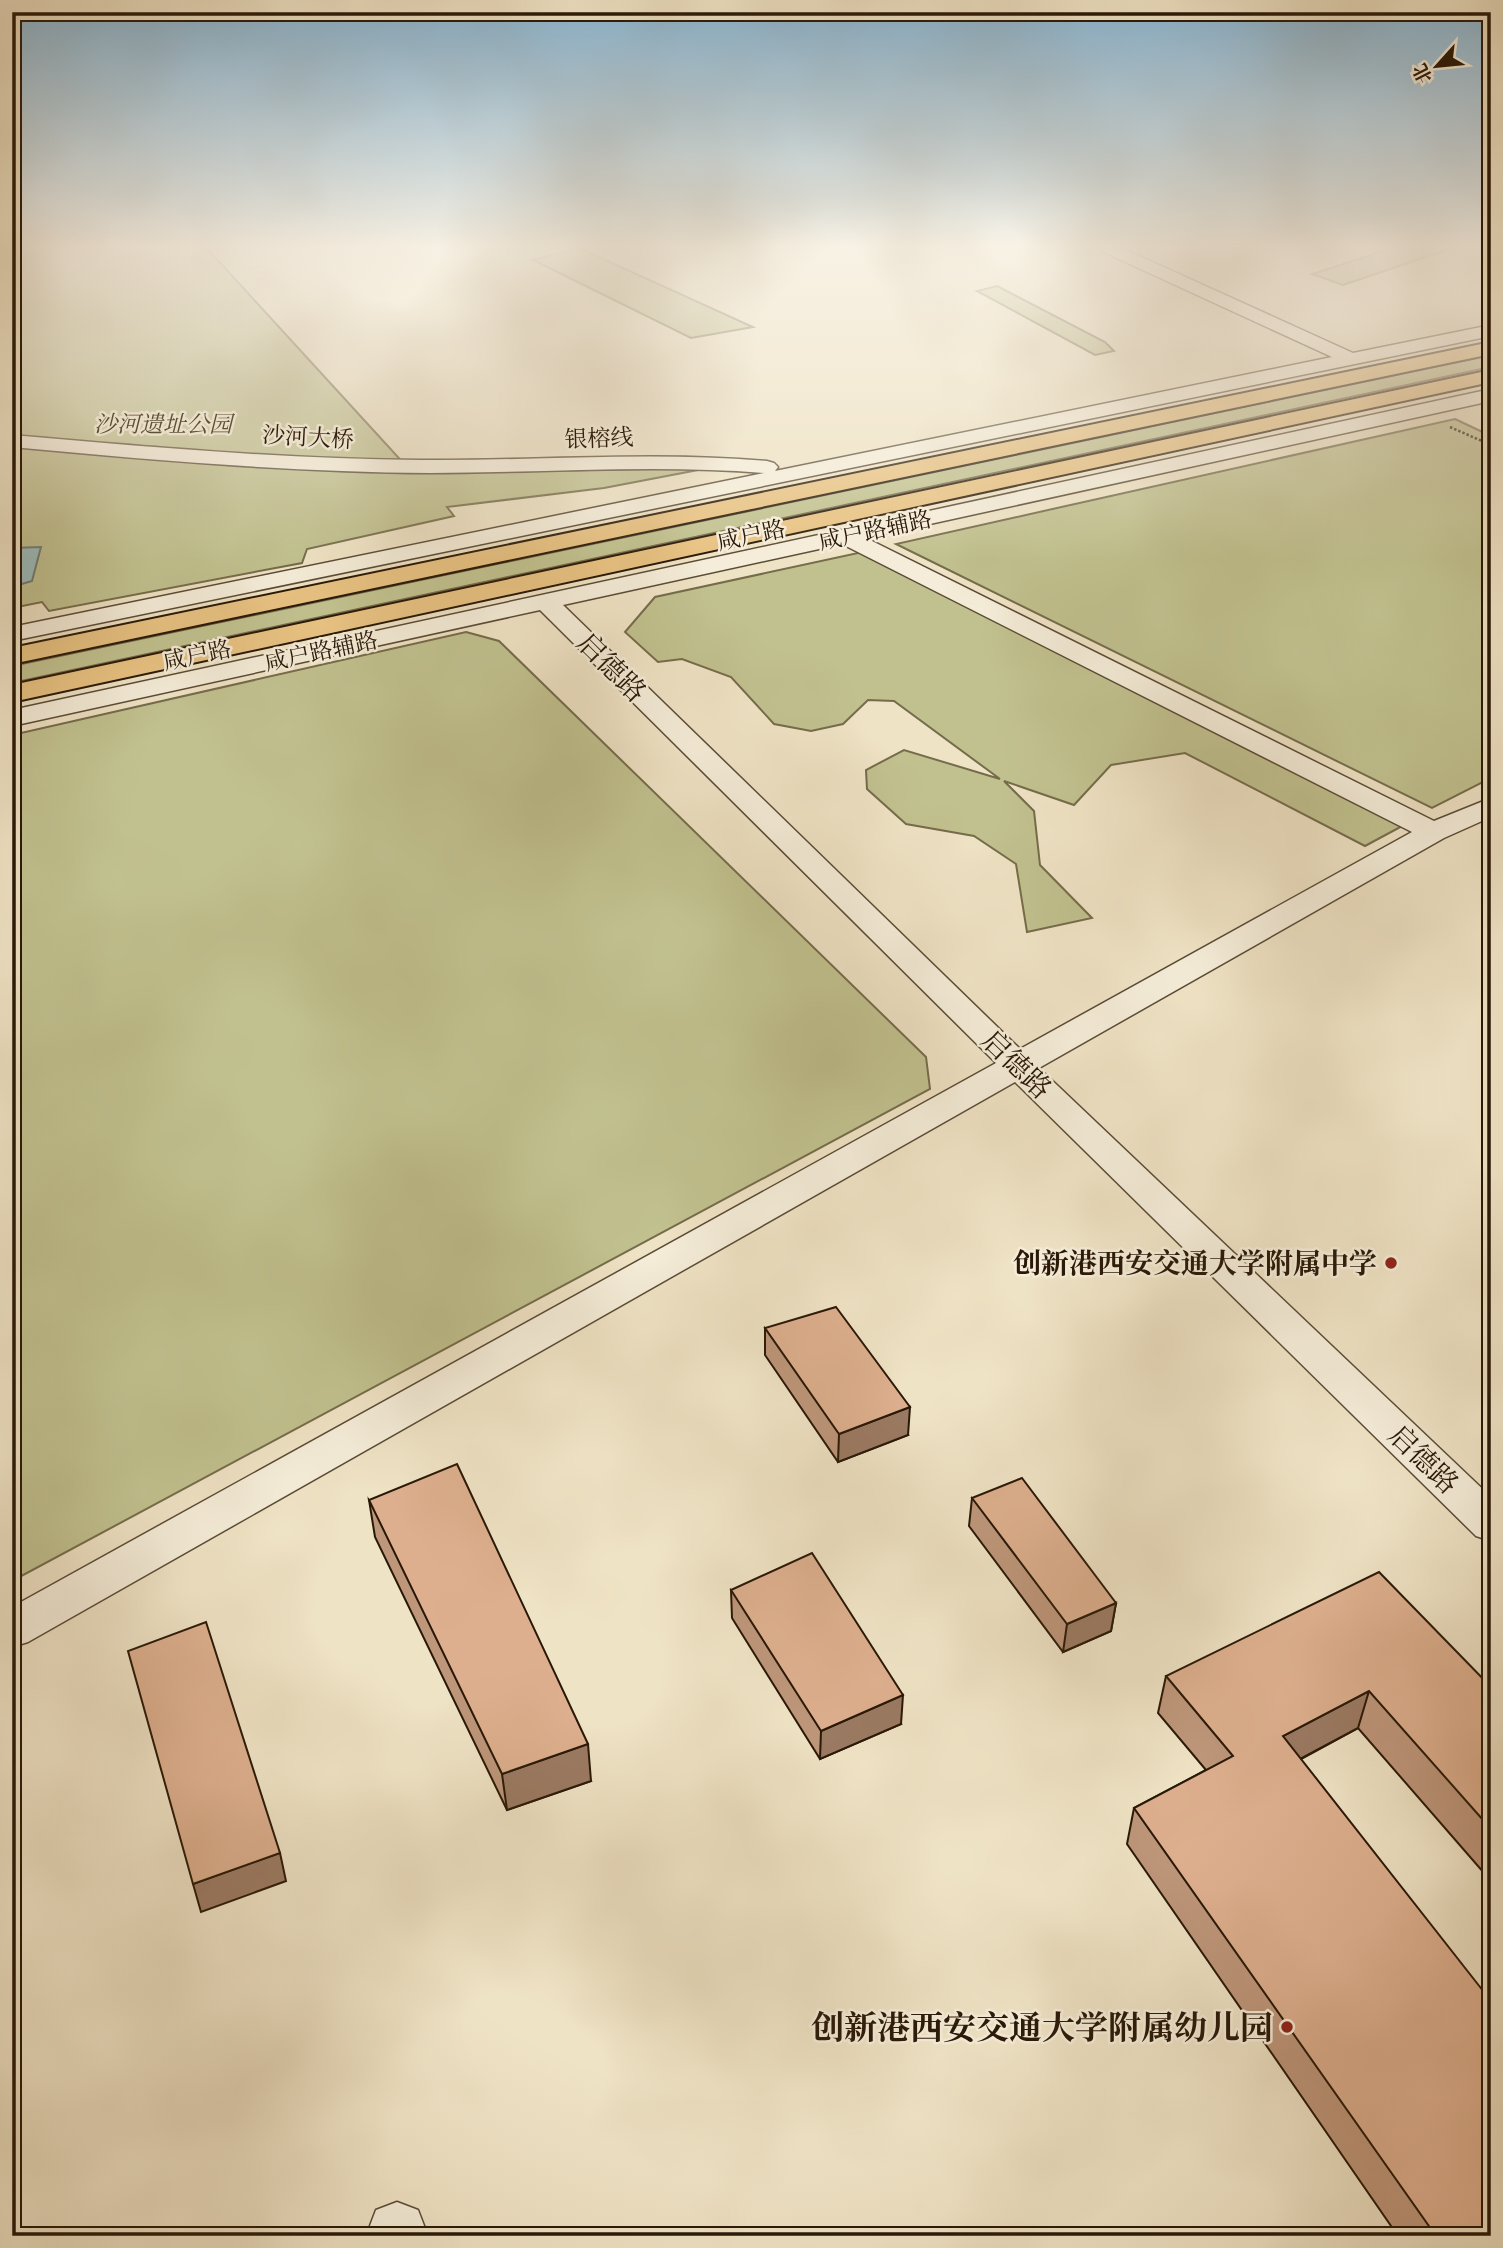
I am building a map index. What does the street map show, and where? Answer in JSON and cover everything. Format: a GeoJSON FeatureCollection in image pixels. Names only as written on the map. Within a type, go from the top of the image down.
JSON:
{"type":"FeatureCollection","features":[{"type":"Feature","properties":{"kind":"main road","name":"咸户路"},"geometry":{"type":"LineString","coordinates":[[12,656],[86,629],[1472,350]]}},
{"type":"Feature","properties":{"kind":"main road","name":"咸户路"},"geometry":{"type":"LineString","coordinates":[[34,698],[1491,376]]}},
{"type":"Feature","properties":{"kind":"street"},"geometry":{"type":"LineString","coordinates":[[1331,350],[1349,358]]}},
{"type":"Feature","properties":{"kind":"street"},"geometry":{"type":"LineString","coordinates":[[12,634],[86,629],[807,470],[1390,350]]}},
{"type":"Feature","properties":{"kind":"street","name":"咸户路辅路"},"geometry":{"type":"LineString","coordinates":[[12,719],[34,698],[546,602],[1491,395]]}},
{"type":"Feature","properties":{"kind":"street","name":"沙河大桥"},"geometry":{"type":"LineString","coordinates":[[12,442],[165,455],[393,466]]}},
{"type":"Feature","properties":{"kind":"street","name":"银榕线"},"geometry":{"type":"LineString","coordinates":[[393,466],[521,467],[708,462],[807,470]]}},
{"type":"Feature","properties":{"kind":"street"},"geometry":{"type":"LineString","coordinates":[[844,536],[1434,832]]}},
{"type":"Feature","properties":{"kind":"street","name":"启德路"},"geometry":{"type":"LineString","coordinates":[[546,602],[1017,1065],[1491,1524]]}},
{"type":"Feature","properties":{"kind":"street"},"geometry":{"type":"LineString","coordinates":[[12,1629],[1434,832],[1491,806]]}},
{"type":"Feature","properties":{"kind":"green space","name":"沙河遗址公园"},"geometry":{"type":"Polygon","coordinates":[[[12,350],[300,350],[407,467],[708,464],[698,470],[604,488],[447,507],[454,516],[307,549],[302,563],[49,611],[42,602],[12,608],[12,350]]]}},
{"type":"Feature","properties":{"kind":"green space"},"geometry":{"type":"Polygon","coordinates":[[[1086,350],[1114,351],[1095,355],[1086,350]]]}},
{"type":"Feature","properties":{"kind":"green space"},"geometry":{"type":"Polygon","coordinates":[[[1491,355],[1491,367],[12,683],[12,666],[1491,355]]]}},
{"type":"Feature","properties":{"kind":"green space"},"geometry":{"type":"Polygon","coordinates":[[[1455,419],[1491,436],[1491,778],[1432,808],[896,544],[1455,419]]]}},
{"type":"Feature","properties":{"kind":"green space"},"geometry":{"type":"Polygon","coordinates":[[[881,548],[1419,817],[1365,846],[1185,753],[1111,765],[1074,805],[1004,781],[1034,811],[1040,865],[1092,918],[1027,932],[1016,864],[974,836],[906,824],[867,789],[866,770],[904,750],[1000,779],[894,701],[868,700],[843,724],[811,731],[774,724],[731,677],[682,659],[658,662],[625,632],[655,597],[881,548]]]}},
{"type":"Feature","properties":{"kind":"green space"},"geometry":{"type":"Polygon","coordinates":[[[466,632],[499,641],[926,1057],[930,1089],[12,1581],[12,735],[466,632]]]}},
{"type":"Feature","properties":{"kind":"water"},"geometry":{"type":"Polygon","coordinates":[[[41,547],[32,581],[12,587],[12,548],[41,547]]]}},
{"type":"Feature","properties":{"kind":"building"},"geometry":{"type":"Polygon","coordinates":[[[836,1307],[910,1407],[839,1434],[765,1328],[836,1307]]]}},
{"type":"Feature","properties":{"kind":"building"},"geometry":{"type":"Polygon","coordinates":[[[457,1464],[588,1744],[502,1774],[369,1500],[457,1464]]]}},
{"type":"Feature","properties":{"kind":"building"},"geometry":{"type":"Polygon","coordinates":[[[1022,1478],[1116,1603],[1067,1624],[972,1498],[1022,1478]]]}},
{"type":"Feature","properties":{"kind":"building"},"geometry":{"type":"Polygon","coordinates":[[[812,1553],[903,1695],[821,1731],[731,1590],[812,1553]]]}},
{"type":"Feature","properties":{"kind":"building"},"geometry":{"type":"Polygon","coordinates":[[[1379,1572],[1491,1687],[1491,1829],[1369,1691],[1283,1736],[1491,2001],[1489,2236],[1436,2236],[1134,1808],[1233,1756],[1166,1676],[1379,1572]]]}},
{"type":"Feature","properties":{"kind":"building"},"geometry":{"type":"Polygon","coordinates":[[[206,1622],[280,1853],[193,1884],[128,1651],[206,1622]]]}},
{"type":"Feature","properties":{"kind":"place","name":"创新港西安交通大学附属中学"},"geometry":{"type":"Point","coordinates":[1391,1263]}},
{"type":"Feature","properties":{"kind":"place","name":"创新港西安交通大学附属幼儿园"},"geometry":{"type":"Point","coordinates":[1287,2027]}}]}
